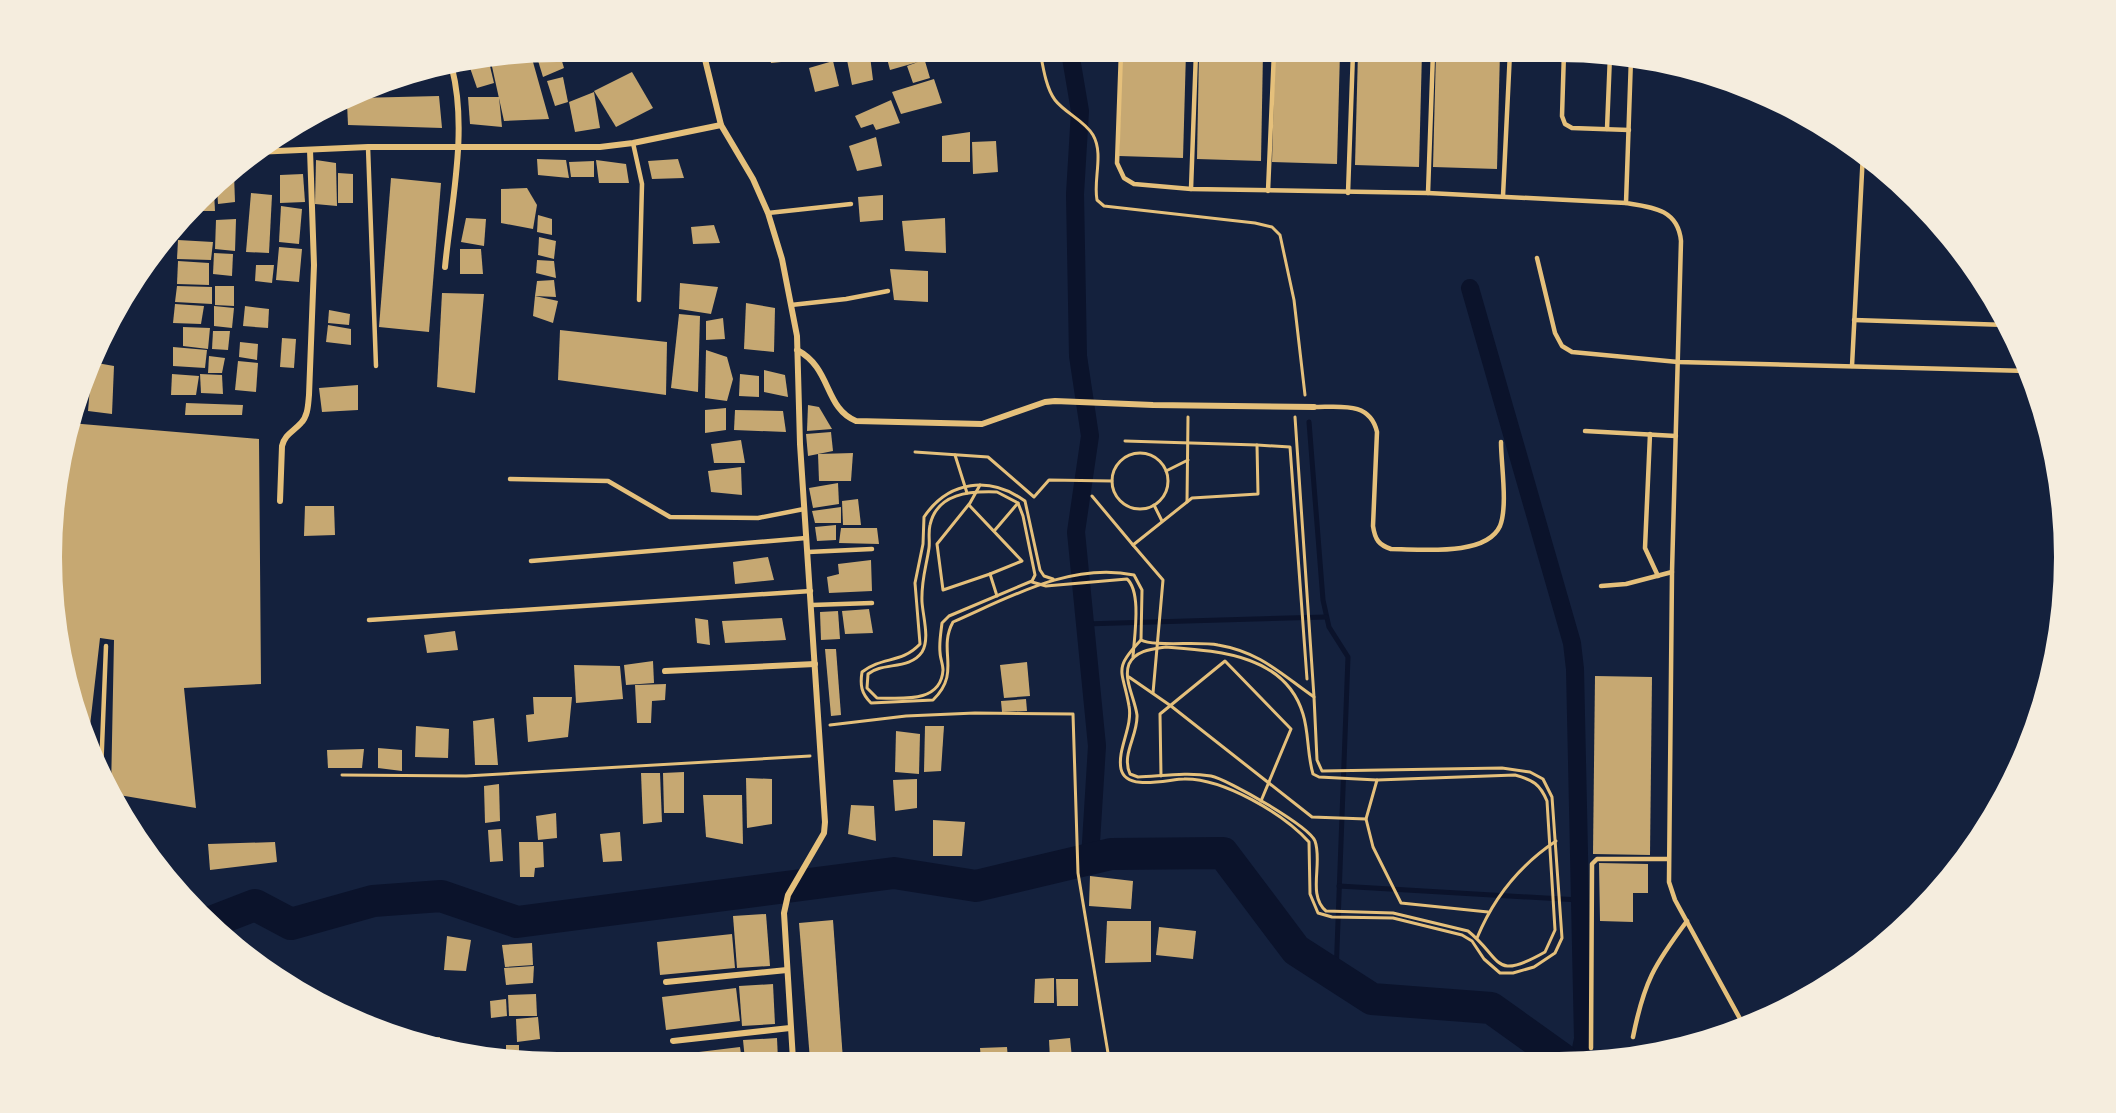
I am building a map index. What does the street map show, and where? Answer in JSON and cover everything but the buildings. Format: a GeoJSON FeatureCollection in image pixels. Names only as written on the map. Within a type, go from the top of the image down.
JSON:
{"type":"FeatureCollection","features":[{"type":"Feature","properties":{"kind":"street"},"geometry":{"type":"LineString","coordinates":[[705,62],[721,125],[753,179],[768,213],[782,259],[797,350],[804,509],[812,606],[824,832],[788,895],[784,929],[792,1052]]}},
{"type":"Feature","properties":{"kind":"street"},"geometry":{"type":"LineString","coordinates":[[445,267],[457,147],[458,110],[453,73]]}},
{"type":"Feature","properties":{"kind":"street"},"geometry":{"type":"LineString","coordinates":[[276,150],[368,147],[600,147],[633,143],[721,125]]}},
{"type":"Feature","properties":{"kind":"street"},"geometry":{"type":"LineString","coordinates":[[280,501],[284,438],[302,423],[307,414],[309,395],[314,265],[310,150]]}},
{"type":"Feature","properties":{"kind":"street"},"geometry":{"type":"LineString","coordinates":[[797,350],[812,357],[843,416],[856,421],[982,424],[1045,402],[1314,407]]}},
{"type":"Feature","properties":{"kind":"street"},"geometry":{"type":"LineString","coordinates":[[665,671],[815,663]]}},
{"type":"Feature","properties":{"kind":"street"},"geometry":{"type":"LineString","coordinates":[[666,982],[787,970]]}},
{"type":"Feature","properties":{"kind":"street"},"geometry":{"type":"LineString","coordinates":[[673,1041],[790,1028]]}},
{"type":"Feature","properties":{"kind":"lane"},"geometry":{"type":"LineString","coordinates":[[1120,62],[1117,163],[1120,172],[1134,184],[1191,189],[1428,193],[1626,203],[1661,209],[1672,217],[1680,230],[1668,882],[1739,1018]]}},
{"type":"Feature","properties":{"kind":"lane"},"geometry":{"type":"LineString","coordinates":[[1191,189],[1196,62]]}},
{"type":"Feature","properties":{"kind":"lane"},"geometry":{"type":"LineString","coordinates":[[1268,191],[1274,62]]}},
{"type":"Feature","properties":{"kind":"lane"},"geometry":{"type":"LineString","coordinates":[[1348,193],[1353,62]]}},
{"type":"Feature","properties":{"kind":"lane"},"geometry":{"type":"LineString","coordinates":[[1428,193],[1433,62]]}},
{"type":"Feature","properties":{"kind":"lane"},"geometry":{"type":"LineString","coordinates":[[1503,196],[1510,62]]}},
{"type":"Feature","properties":{"kind":"lane"},"geometry":{"type":"LineString","coordinates":[[1564,62],[1562,116],[1565,124],[1572,128],[1629,130]]}},
{"type":"Feature","properties":{"kind":"lane"},"geometry":{"type":"LineString","coordinates":[[1607,129],[1610,65]]}},
{"type":"Feature","properties":{"kind":"lane"},"geometry":{"type":"LineString","coordinates":[[1626,203],[1631,67]]}},
{"type":"Feature","properties":{"kind":"lane"},"geometry":{"type":"LineString","coordinates":[[633,143],[642,184],[639,300]]}},
{"type":"Feature","properties":{"kind":"lane"},"geometry":{"type":"LineString","coordinates":[[368,147],[376,366]]}},
{"type":"Feature","properties":{"kind":"lane"},"geometry":{"type":"LineString","coordinates":[[1852,366],[1862,165]]}},
{"type":"Feature","properties":{"kind":"lane"},"geometry":{"type":"LineString","coordinates":[[768,213],[851,204]]}},
{"type":"Feature","properties":{"kind":"lane"},"geometry":{"type":"LineString","coordinates":[[1537,258],[1555,333],[1562,346],[1572,352],[1678,362],[2018,371]]}},
{"type":"Feature","properties":{"kind":"lane"},"geometry":{"type":"LineString","coordinates":[[791,305],[855,298],[888,291]]}},
{"type":"Feature","properties":{"kind":"lane"},"geometry":{"type":"LineString","coordinates":[[1854,320],[1996,325]]}},
{"type":"Feature","properties":{"kind":"lane"},"geometry":{"type":"LineString","coordinates":[[1314,407],[1358,408],[1369,414],[1375,423],[1377,432],[1374,538],[1381,546],[1391,549],[1468,548],[1492,536],[1500,526],[1503,509],[1501,442]]}},
{"type":"Feature","properties":{"kind":"lane"},"geometry":{"type":"LineString","coordinates":[[1586,430],[1676,436]]}},
{"type":"Feature","properties":{"kind":"lane"},"geometry":{"type":"LineString","coordinates":[[1650,435],[1645,548],[1658,576]]}},
{"type":"Feature","properties":{"kind":"lane"},"geometry":{"type":"LineString","coordinates":[[510,479],[608,481],[670,517],[758,518],[804,509]]}},
{"type":"Feature","properties":{"kind":"lane"},"geometry":{"type":"LineString","coordinates":[[531,561],[806,538]]}},
{"type":"Feature","properties":{"kind":"lane"},"geometry":{"type":"LineString","coordinates":[[808,552],[872,549]]}},
{"type":"Feature","properties":{"kind":"lane"},"geometry":{"type":"LineString","coordinates":[[1601,586],[1672,572]]}},
{"type":"Feature","properties":{"kind":"lane"},"geometry":{"type":"LineString","coordinates":[[369,620],[811,591]]}},
{"type":"Feature","properties":{"kind":"lane"},"geometry":{"type":"LineString","coordinates":[[812,606],[872,603]]}},
{"type":"Feature","properties":{"kind":"lane"},"geometry":{"type":"LineString","coordinates":[[102,752],[106,646]]}},
{"type":"Feature","properties":{"kind":"lane"},"geometry":{"type":"LineString","coordinates":[[1591,1048],[1592,864],[1597,859],[1668,859]]}},
{"type":"Feature","properties":{"kind":"lane"},"geometry":{"type":"LineString","coordinates":[[1633,1036],[1641,996],[1648,979],[1687,921]]}},
{"type":"Feature","properties":{"kind":"path"},"geometry":{"type":"LineString","coordinates":[[1042,62],[1054,99],[1093,135],[1098,152],[1095,190],[1097,200],[1104,206],[1255,223],[1272,227],[1280,235],[1294,300],[1305,397],[1295,419],[1317,760],[1322,771],[1502,768],[1530,772],[1543,779],[1552,797],[1556,841],[1562,938],[1555,953],[1534,967],[1513,973],[1500,973],[1484,959],[1474,943],[1461,935],[1393,918],[1332,917],[1318,913],[1312,899],[1309,842],[1301,833],[1246,797],[1211,782],[1183,778],[1142,783],[1128,779],[1121,771],[1130,714],[1121,669],[1126,655],[1141,640],[1142,590],[1134,575],[1120,573],[1053,579],[953,622],[947,633],[948,677],[944,689],[933,700],[871,703],[864,696],[861,683],[862,672],[872,664],[905,657],[920,644],[915,583],[923,544],[924,517],[945,494],[966,487],[1000,486],[1025,501],[1040,570],[1044,576],[1053,579]]}},
{"type":"Feature","properties":{"kind":"path"},"geometry":{"type":"LineString","coordinates":[[1187,502],[1188,406]]}},
{"type":"Feature","properties":{"kind":"path"},"geometry":{"type":"LineString","coordinates":[[1125,441],[1290,447],[1307,679]]}},
{"type":"Feature","properties":{"kind":"path"},"geometry":{"type":"LineString","coordinates":[[1133,544],[1192,498],[1258,494],[1257,445]]}},
{"type":"Feature","properties":{"kind":"path"},"geometry":{"type":"LineString","coordinates":[[915,452],[988,457],[1034,497],[1049,480],[1112,481]]}},
{"type":"Feature","properties":{"kind":"path"},"geometry":{"type":"LineString","coordinates":[[1132,453],[1151,454],[1159,459],[1166,471],[1168,486],[1165,496],[1154,506],[1141,509],[1124,504],[1113,490],[1112,481],[1117,464],[1132,453]]}},
{"type":"Feature","properties":{"kind":"path"},"geometry":{"type":"LineString","coordinates":[[955,455],[967,493]]}},
{"type":"Feature","properties":{"kind":"path"},"geometry":{"type":"LineString","coordinates":[[1166,471],[1188,460]]}},
{"type":"Feature","properties":{"kind":"path"},"geometry":{"type":"LineString","coordinates":[[969,504],[1022,561],[943,590],[937,544],[969,504],[980,485]]}},
{"type":"Feature","properties":{"kind":"path"},"geometry":{"type":"LineString","coordinates":[[997,492],[1018,503],[1023,516],[1035,576],[1030,581],[949,616],[942,623],[940,651],[943,670],[940,682],[934,690],[925,696],[877,698],[871,694],[866,680],[872,671],[903,663],[921,653],[926,641],[921,579],[929,547],[929,527],[933,515],[948,499],[959,493],[967,493],[997,492]]}},
{"type":"Feature","properties":{"kind":"path"},"geometry":{"type":"LineString","coordinates":[[1092,496],[1163,580],[1153,693]]}},
{"type":"Feature","properties":{"kind":"path"},"geometry":{"type":"LineString","coordinates":[[994,531],[1018,503]]}},
{"type":"Feature","properties":{"kind":"path"},"geometry":{"type":"LineString","coordinates":[[1154,506],[1162,521]]}},
{"type":"Feature","properties":{"kind":"path"},"geometry":{"type":"LineString","coordinates":[[990,574],[997,596]]}},
{"type":"Feature","properties":{"kind":"path"},"geometry":{"type":"LineString","coordinates":[[1030,581],[1046,586],[1126,579],[1135,590],[1134,647],[1127,676],[1137,714],[1136,732],[1127,754],[1126,766],[1130,774],[1138,777],[1194,774],[1215,776],[1298,823],[1315,841],[1319,905],[1329,911],[1393,913],[1467,931],[1477,938],[1493,960],[1504,966],[1515,967],[1528,962],[1545,952],[1551,944],[1555,930],[1547,801],[1542,789],[1533,780],[1515,775],[1377,780],[1319,777],[1313,774],[1304,714],[1295,698],[1273,672],[1256,661],[1237,655],[1204,650],[1158,648],[1149,649],[1133,657]]}},
{"type":"Feature","properties":{"kind":"path"},"geometry":{"type":"LineString","coordinates":[[1141,640],[1146,643],[1218,645],[1247,652],[1272,664],[1314,697]]}},
{"type":"Feature","properties":{"kind":"path"},"geometry":{"type":"LineString","coordinates":[[1161,776],[1160,714],[1225,661],[1291,729],[1261,801]]}},
{"type":"Feature","properties":{"kind":"path"},"geometry":{"type":"LineString","coordinates":[[1127,676],[1171,706],[1312,817],[1366,819]]}},
{"type":"Feature","properties":{"kind":"path"},"geometry":{"type":"LineString","coordinates":[[819,726],[918,715],[1073,714],[1078,873],[1108,1052]]}},
{"type":"Feature","properties":{"kind":"path"},"geometry":{"type":"LineString","coordinates":[[342,775],[466,776],[821,756]]}},
{"type":"Feature","properties":{"kind":"path"},"geometry":{"type":"LineString","coordinates":[[1377,780],[1366,819],[1373,847],[1401,903],[1417,907],[1488,912]]}},
{"type":"Feature","properties":{"kind":"path"},"geometry":{"type":"LineString","coordinates":[[1474,943],[1488,912],[1506,888],[1529,861],[1556,841]]}},
{"type":"Feature","properties":{"kind":"waterway"},"geometry":{"type":"LineString","coordinates":[[1072,62],[1080,111],[1075,194],[1078,356],[1090,436],[1076,532],[1097,746],[1090,859]]}},
{"type":"Feature","properties":{"kind":"waterway"},"geometry":{"type":"LineString","coordinates":[[1470,288],[1572,643],[1575,669],[1583,1039],[1581,1051]]}},
{"type":"Feature","properties":{"kind":"waterway"},"geometry":{"type":"LineString","coordinates":[[1309,422],[1323,600],[1329,627],[1348,657],[1336,975]]}},
{"type":"Feature","properties":{"kind":"waterway"},"geometry":{"type":"LineString","coordinates":[[1084,624],[1326,617]]}},
{"type":"Feature","properties":{"kind":"waterway"},"geometry":{"type":"LineString","coordinates":[[219,919],[255,905],[291,924],[373,901],[441,896],[517,922],[894,873],[976,886],[1111,854],[1223,853],[1296,950],[1372,999],[1491,1008],[1553,1052]]}},
{"type":"Feature","properties":{"kind":"waterway"},"geometry":{"type":"LineString","coordinates":[[1339,886],[1579,900]]}}]}
